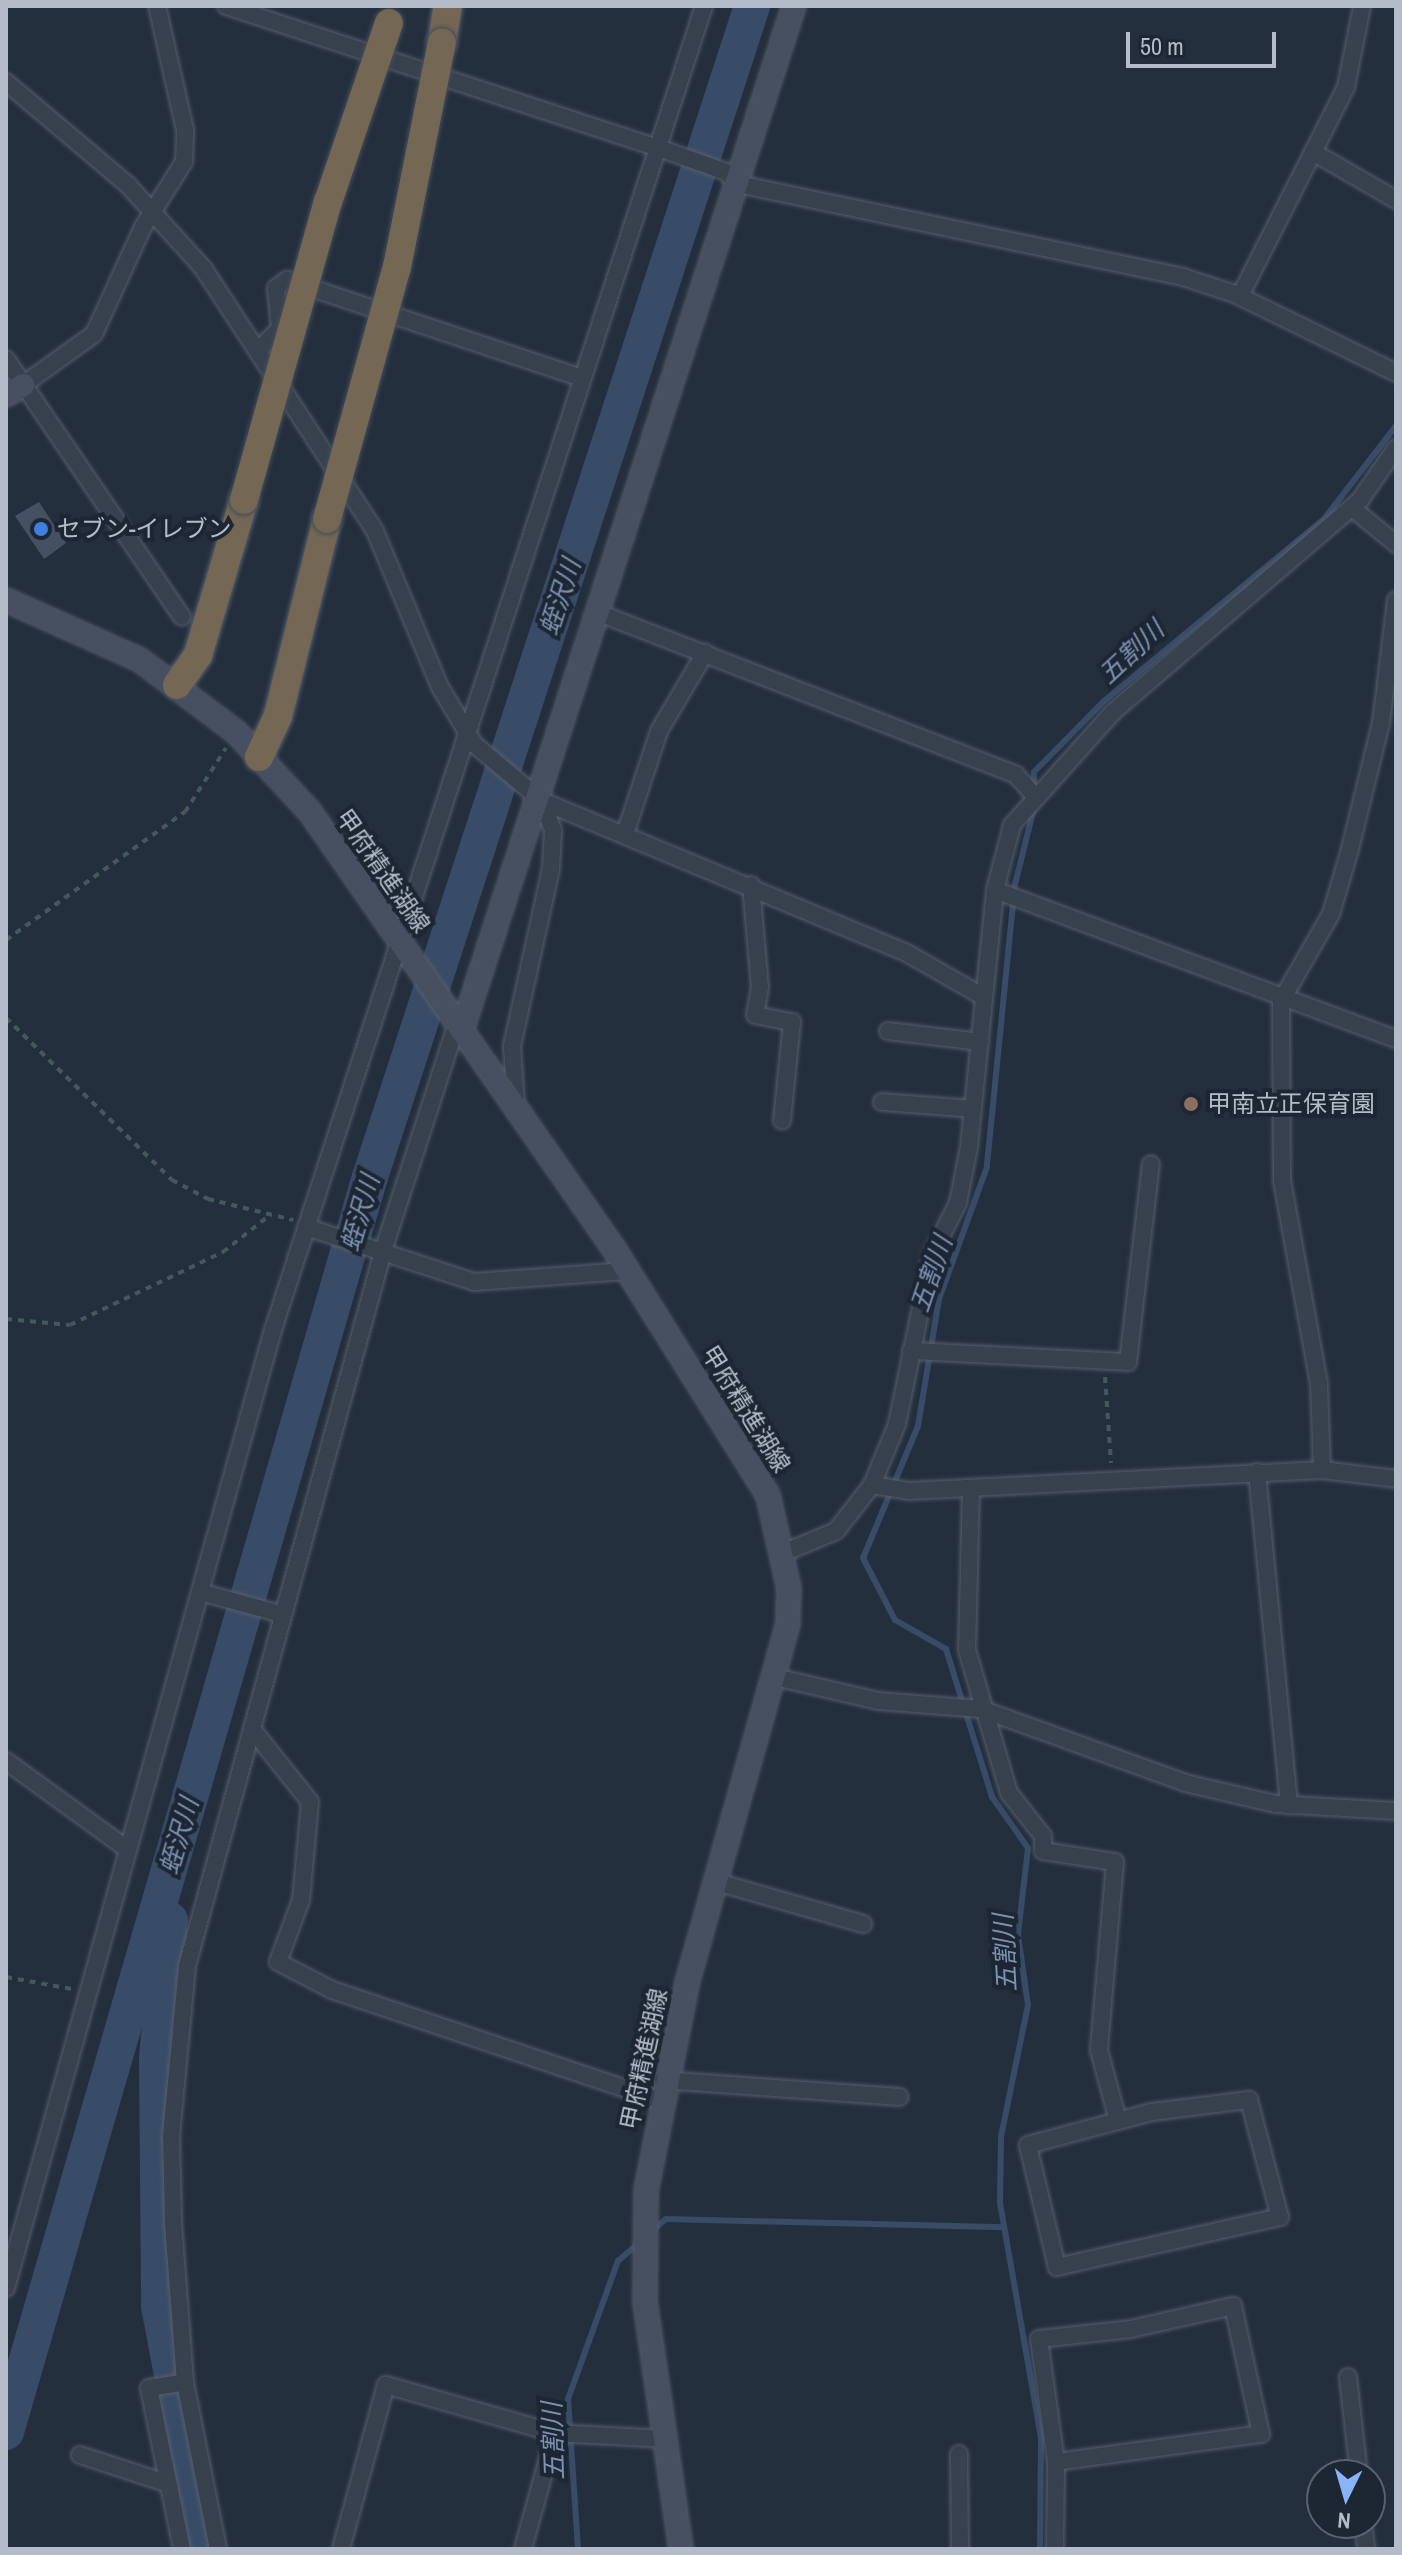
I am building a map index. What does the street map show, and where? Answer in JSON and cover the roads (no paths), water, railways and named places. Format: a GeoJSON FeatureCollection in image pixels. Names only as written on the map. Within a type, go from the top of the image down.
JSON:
{"type":"FeatureCollection","features":[{"type":"Feature","properties":{"kind":"highway"},"geometry":{"type":"LineString","coordinates":[[259,757],[278,716],[327,519],[397,267],[448,6]]}},
{"type":"Feature","properties":{"kind":"highway"},"geometry":{"type":"LineString","coordinates":[[177,685],[198,655],[328,202],[392,15]]}},
{"type":"Feature","properties":{"kind":"main road"},"geometry":{"type":"LineString","coordinates":[[458,1023],[599,613],[732,178],[794,6]]}},
{"type":"Feature","properties":{"kind":"main road","name":"甲府精進湖線"},"geometry":{"type":"LineString","coordinates":[[6,600],[140,660],[177,685],[236,732],[310,812],[627,1271],[748,1456],[768,1495],[783,1553],[788,1624],[720,1883],[661,2090],[644,2222],[643,2256],[681,2549]]}},
{"type":"Feature","properties":{"kind":"street"},"geometry":{"type":"LineString","coordinates":[[15,390],[94,334],[154,212],[179,178],[185,148],[157,6]]}},
{"type":"Feature","properties":{"kind":"street"},"geometry":{"type":"LineString","coordinates":[[226,6],[660,149],[732,178],[1183,277],[1240,296],[1396,373]]}},
{"type":"Feature","properties":{"kind":"street"},"geometry":{"type":"LineString","coordinates":[[6,2288],[127,1849],[208,1594],[311,1229],[704,6]]}},
{"type":"Feature","properties":{"kind":"street"},"geometry":{"type":"LineString","coordinates":[[1240,296],[1346,87],[1362,6]]}},
{"type":"Feature","properties":{"kind":"street"},"geometry":{"type":"LineString","coordinates":[[6,82],[154,212],[203,268],[375,531],[470,739],[536,796],[626,831],[905,952],[984,997]]}},
{"type":"Feature","properties":{"kind":"street"},"geometry":{"type":"LineString","coordinates":[[1313,152],[1396,200]]}},
{"type":"Feature","properties":{"kind":"street"},"geometry":{"type":"LineString","coordinates":[[258,350],[280,329],[276,288],[287,280],[582,378]]}},
{"type":"Feature","properties":{"kind":"street"},"geometry":{"type":"LineString","coordinates":[[6,359],[15,390],[182,617]]}},
{"type":"Feature","properties":{"kind":"street"},"geometry":{"type":"LineString","coordinates":[[783,1553],[836,1531],[872,1485],[897,1424],[932,1254],[958,1203],[973,1109],[995,890],[1012,825],[1034,795],[1113,712],[1352,508],[1396,448]]}},
{"type":"Feature","properties":{"kind":"street"},"geometry":{"type":"LineString","coordinates":[[1352,508],[1396,544]]}},
{"type":"Feature","properties":{"kind":"street"},"geometry":{"type":"LineString","coordinates":[[1322,1470],[1319,1384],[1282,1180],[1281,1001],[1331,914],[1349,853],[1381,723],[1396,600]]}},
{"type":"Feature","properties":{"kind":"street"},"geometry":{"type":"LineString","coordinates":[[599,613],[1016,775],[1034,795]]}},
{"type":"Feature","properties":{"kind":"street"},"geometry":{"type":"LineString","coordinates":[[626,831],[659,731],[705,653]]}},
{"type":"Feature","properties":{"kind":"street"},"geometry":{"type":"LineString","coordinates":[[517,1108],[512,1046],[551,868],[553,830],[536,796]]}},
{"type":"Feature","properties":{"kind":"street"},"geometry":{"type":"LineString","coordinates":[[751,885],[760,987],[755,1015],[792,1022],[782,1120]]}},
{"type":"Feature","properties":{"kind":"street"},"geometry":{"type":"LineString","coordinates":[[995,890],[1281,1001],[1396,1039]]}},
{"type":"Feature","properties":{"kind":"street"},"geometry":{"type":"LineString","coordinates":[[218,2549],[184,2382],[171,2136],[179,2023],[187,1966],[252,1729],[277,1613],[381,1247],[458,1023]]}},
{"type":"Feature","properties":{"kind":"street"},"geometry":{"type":"LineString","coordinates":[[888,1031],[980,1042]]}},
{"type":"Feature","properties":{"kind":"street"},"geometry":{"type":"LineString","coordinates":[[882,1102],[973,1109]]}},
{"type":"Feature","properties":{"kind":"street"},"geometry":{"type":"LineString","coordinates":[[911,1351],[1106,1365],[1128,1362],[1151,1164]]}},
{"type":"Feature","properties":{"kind":"street"},"geometry":{"type":"LineString","coordinates":[[311,1229],[381,1247],[474,1282],[627,1271]]}},
{"type":"Feature","properties":{"kind":"street"},"geometry":{"type":"LineString","coordinates":[[872,1485],[971,1488],[1322,1470],[1396,1479]]}},
{"type":"Feature","properties":{"kind":"street"},"geometry":{"type":"LineString","coordinates":[[1257,1472],[1289,1805]]}},
{"type":"Feature","properties":{"kind":"street"},"geometry":{"type":"LineString","coordinates":[[971,1488],[967,1650],[981,1709],[1009,1793],[1043,1836],[1043,1851],[1115,1862],[1099,2050],[1118,2121]]}},
{"type":"Feature","properties":{"kind":"street"},"geometry":{"type":"LineString","coordinates":[[208,1594],[277,1613]]}},
{"type":"Feature","properties":{"kind":"street"},"geometry":{"type":"LineString","coordinates":[[775,1677],[878,1701],[981,1709],[1045,1726],[1185,1783],[1289,1805],[1396,1811]]}},
{"type":"Feature","properties":{"kind":"street"},"geometry":{"type":"LineString","coordinates":[[252,1729],[310,1802],[301,1900],[278,1962],[332,1990],[661,2090],[899,2097]]}},
{"type":"Feature","properties":{"kind":"street"},"geometry":{"type":"LineString","coordinates":[[6,1761],[127,1849]]}},
{"type":"Feature","properties":{"kind":"street"},"geometry":{"type":"LineString","coordinates":[[720,1883],[863,1924]]}},
{"type":"Feature","properties":{"kind":"street"},"geometry":{"type":"LineString","coordinates":[[1249,2100],[1280,2217],[1057,2267],[1028,2145],[1118,2121],[1249,2100]]}},
{"type":"Feature","properties":{"kind":"street"},"geometry":{"type":"LineString","coordinates":[[1055,2549],[1056,2462],[1039,2339],[1131,2329],[1233,2306],[1261,2434],[1056,2462]]}},
{"type":"Feature","properties":{"kind":"street"},"geometry":{"type":"LineString","coordinates":[[1348,2377],[1357,2459]]}},
{"type":"Feature","properties":{"kind":"street"},"geometry":{"type":"LineString","coordinates":[[182,2549],[166,2483],[149,2388],[184,2382]]}},
{"type":"Feature","properties":{"kind":"street"},"geometry":{"type":"LineString","coordinates":[[341,2549],[386,2385],[558,2433],[666,2439]]}},
{"type":"Feature","properties":{"kind":"street"},"geometry":{"type":"LineString","coordinates":[[523,2549],[558,2433]]}},
{"type":"Feature","properties":{"kind":"street"},"geometry":{"type":"LineString","coordinates":[[959,2454],[960,2549]]}},
{"type":"Feature","properties":{"kind":"street"},"geometry":{"type":"LineString","coordinates":[[80,2455],[166,2483]]}},
{"type":"Feature","properties":{"kind":"street"},"geometry":{"type":"LineString","coordinates":[[172,2549],[177,2531]]}},
{"type":"Feature","properties":{"kind":"waterway","name":"蛭沢川"},"geometry":{"type":"LineString","coordinates":[[6,2432],[370,1177],[752,6]]}},
{"type":"Feature","properties":{"kind":"waterway","name":"五割川"},"geometry":{"type":"LineString","coordinates":[[1034,789],[1034,772],[1104,701],[1324,519],[1396,426]]}},
{"type":"Feature","properties":{"kind":"waterway","name":"五割川"},"geometry":{"type":"LineString","coordinates":[[1035,804],[1015,884],[987,1167],[939,1299],[918,1426],[863,1558],[895,1620],[946,1649],[992,1797],[1028,1848],[1018,1935],[1028,2005],[1001,2137],[1000,2203],[1041,2437],[1040,2549]]}},
{"type":"Feature","properties":{"kind":"waterway"},"geometry":{"type":"LineString","coordinates":[[170,1920],[157,2058],[159,2306],[205,2549]]}},
{"type":"Feature","properties":{"kind":"waterway","name":"五割川"},"geometry":{"type":"LineString","coordinates":[[652,2231],[666,2219],[1004,2227]]}},
{"type":"Feature","properties":{"kind":"waterway","name":"五割川"},"geometry":{"type":"LineString","coordinates":[[578,2549],[568,2399],[618,2261],[641,2241]]}},
{"type":"Feature","properties":{"kind":"place","name":"セブン-イレブン"},"geometry":{"type":"Point","coordinates":[41,529]}},
{"type":"Feature","properties":{"kind":"place","name":"甲南立正保育園"},"geometry":{"type":"Point","coordinates":[1191,1104]}}]}
